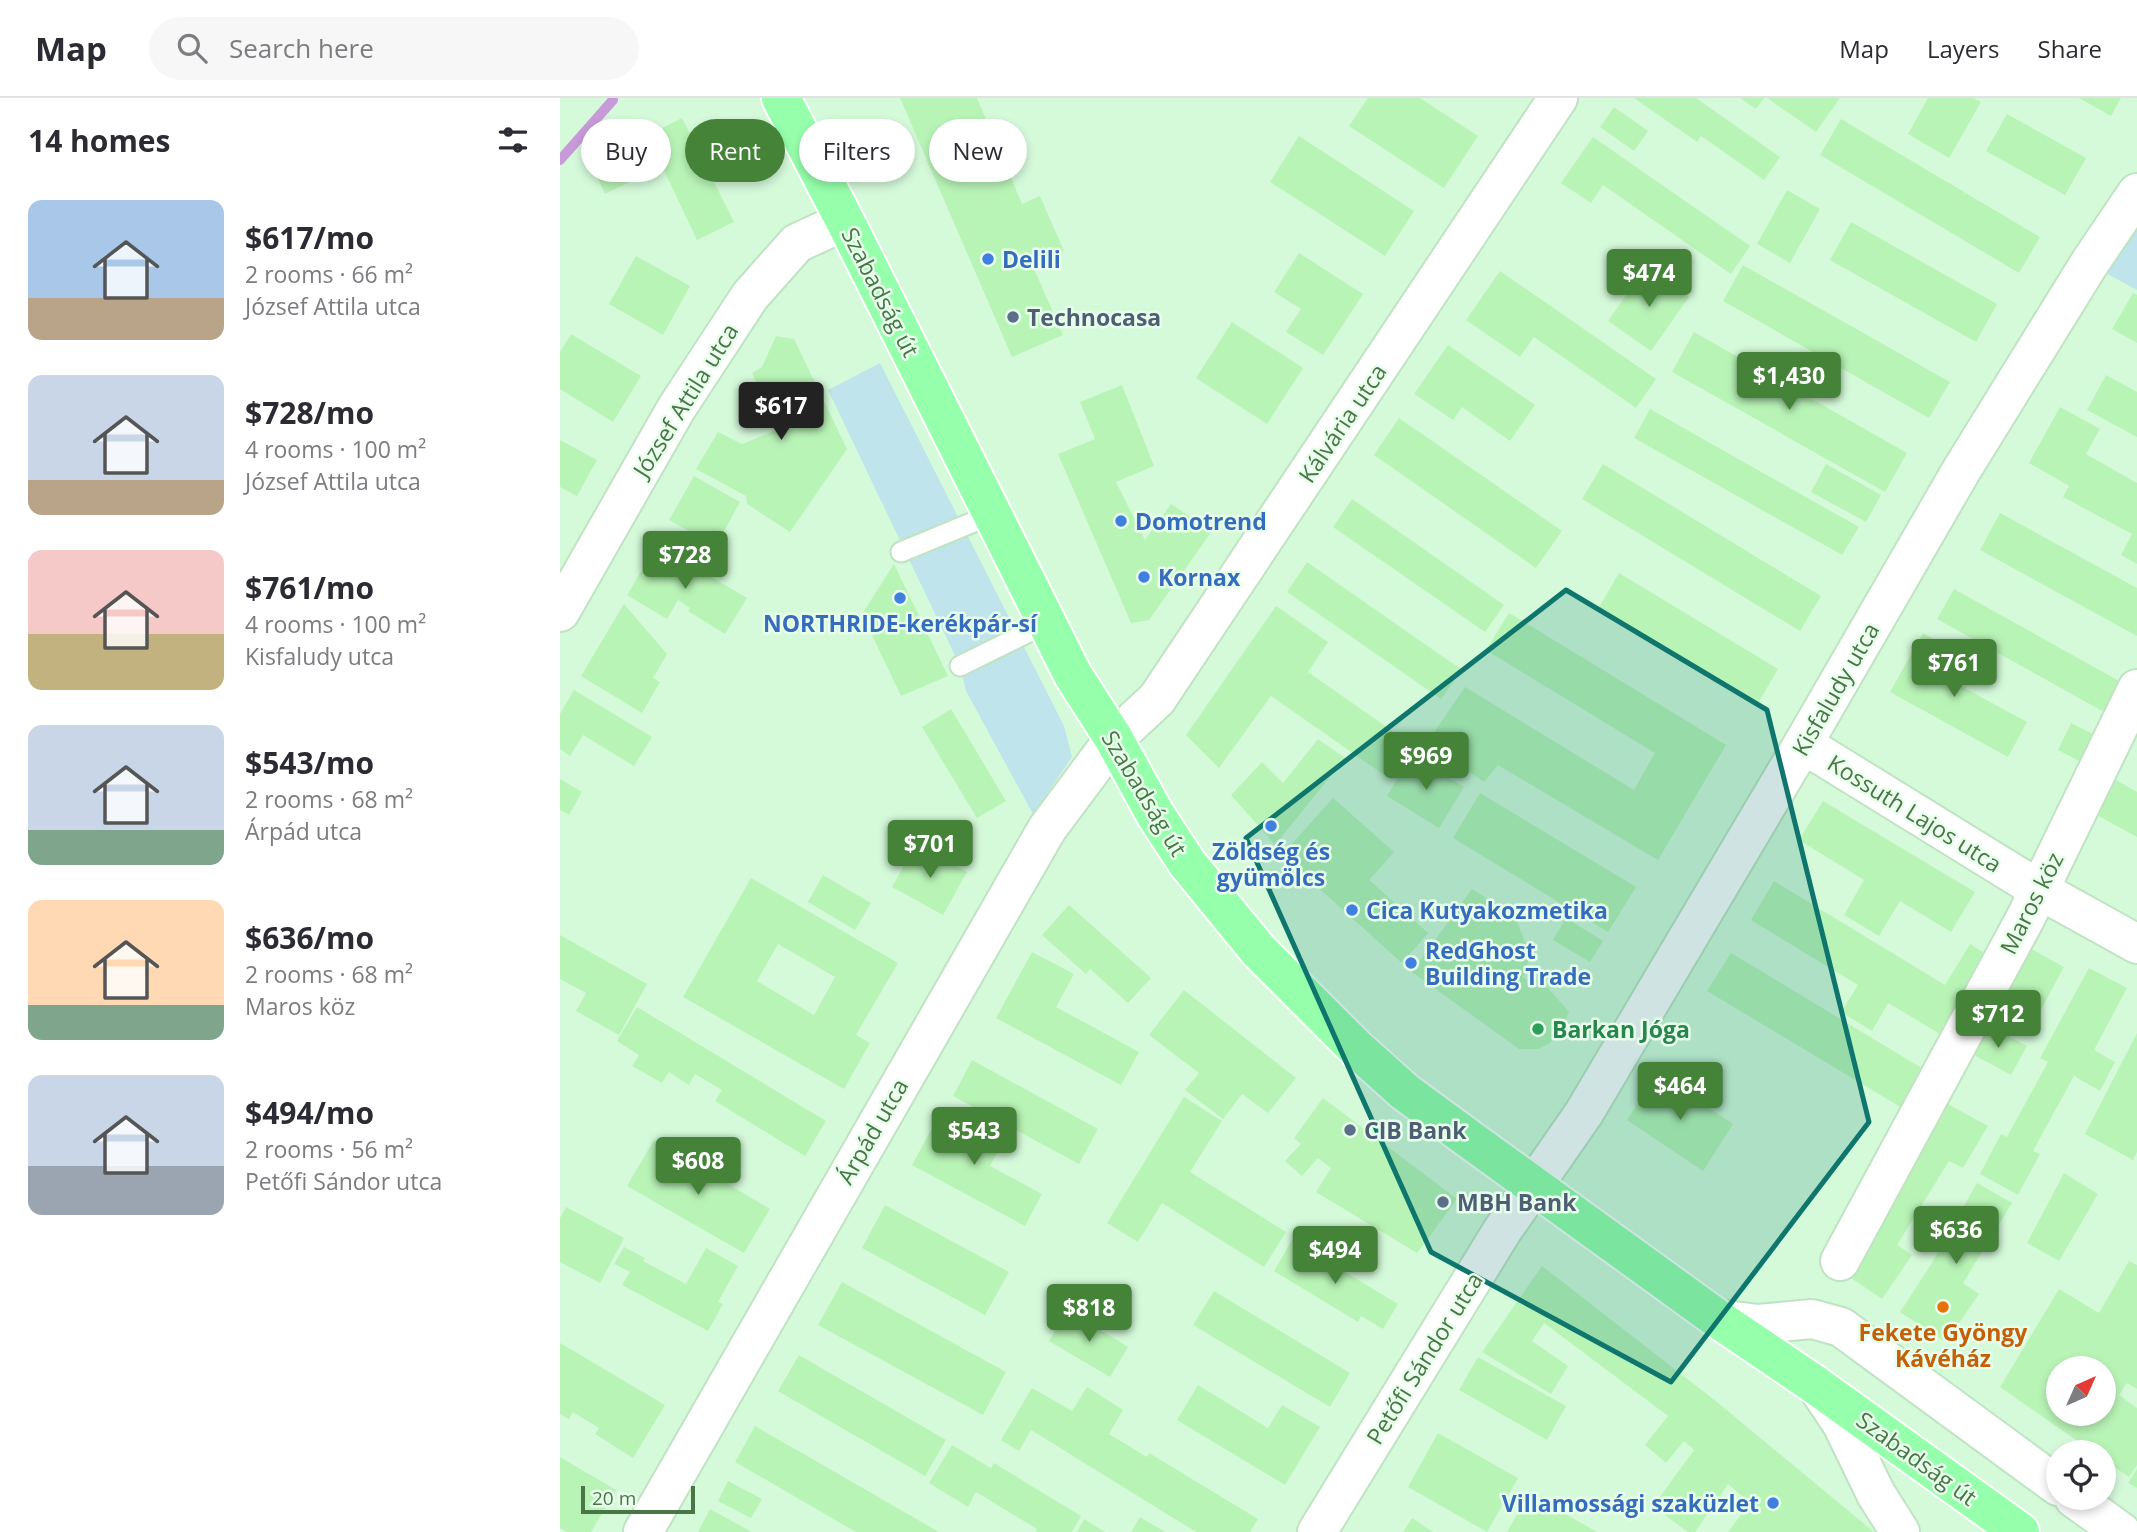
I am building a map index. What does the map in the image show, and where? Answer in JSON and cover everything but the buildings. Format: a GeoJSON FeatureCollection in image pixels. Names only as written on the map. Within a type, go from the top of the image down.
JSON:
{"type":"FeatureCollection","features":[{"type":"Feature","properties":{"kind":"main road","name":"Szabadság út"},"geometry":{"type":"LineString","coordinates":[[781,98],[1073,675],[1187,863],[1258,950],[1405,1092],[1718,1319],[1814,1384],[2020,1532]]}},
{"type":"Feature","properties":{"kind":"street","name":"Kálvária utca"},"geometry":{"type":"LineString","coordinates":[[1114,739],[1157,699],[1558,98]]}},
{"type":"Feature","properties":{"kind":"street","name":"Kisfaludy utca"},"geometry":{"type":"LineString","coordinates":[[1534,1186],[1584,1113],[1961,471],[2089,264],[2137,193]]}},
{"type":"Feature","properties":{"kind":"street","name":"József Attila utca"},"geometry":{"type":"LineString","coordinates":[[560,612],[677,410],[750,296],[797,243],[845,221]]}},
{"type":"Feature","properties":{"kind":"street","name":"Maros köz"},"geometry":{"type":"LineString","coordinates":[[1840,1261],[2025,919],[2137,689]]}},
{"type":"Feature","properties":{"kind":"street","name":"Árpád utca"},"geometry":{"type":"LineString","coordinates":[[643,1532],[1047,829],[1114,739]]}},
{"type":"Feature","properties":{"kind":"street","name":"Kossuth Lajos utca"},"geometry":{"type":"LineString","coordinates":[[1803,744],[2038,888],[2137,944]]}},
{"type":"Feature","properties":{"kind":"street","name":"Petőfi Sándor utca"},"geometry":{"type":"LineString","coordinates":[[1317,1532],[1502,1231],[1534,1186]]}},
{"type":"Feature","properties":{"kind":"street","name":"Szabadság út"},"geometry":{"type":"LineString","coordinates":[[1718,1319],[1758,1324],[1812,1319],[1841,1327],[2046,1477]]}},
{"type":"Feature","properties":{"kind":"street","name":"Szabadság út"},"geometry":{"type":"LineString","coordinates":[[1814,1384],[1842,1424],[1876,1494],[1900,1532]]}},
{"type":"Feature","properties":{"kind":"street"},"geometry":{"type":"LineString","coordinates":[[2091,1510],[2121,1532]]}},
{"type":"Feature","properties":{"kind":"lane"},"geometry":{"type":"LineString","coordinates":[[901,552],[993,514]]}},
{"type":"Feature","properties":{"kind":"lane"},"geometry":{"type":"LineString","coordinates":[[960,666],[1047,623]]}},
{"type":"Feature","properties":{"kind":"highlighted area"},"geometry":{"type":"Polygon","coordinates":[[[1566,590],[1767,710],[1869,1122],[1671,1382],[1431,1252],[1246,838],[1566,590]]]}},
{"type":"Feature","properties":{"kind":"shaded area"},"geometry":{"type":"Polygon","coordinates":[[[560,98],[2137,98],[2137,1532],[560,1532],[560,98]]]}},
{"type":"Feature","properties":{"kind":"shaded area"},"geometry":{"type":"Polygon","coordinates":[[[2137,193],[2137,290],[2089,264],[2137,193]]]}},
{"type":"Feature","properties":{"kind":"shaded area"},"geometry":{"type":"Polygon","coordinates":[[[880,363],[1064,726],[1072,757],[1033,814],[966,691],[960,666],[828,390],[880,363]]]}},
{"type":"Feature","properties":{"kind":"waterway"},"geometry":{"type":"LineString","coordinates":[[560,160],[613,100]]}},
{"type":"Feature","properties":{"kind":"place","name":"Delili"},"geometry":{"type":"Point","coordinates":[988,259]}},
{"type":"Feature","properties":{"kind":"place","name":"Technocasa"},"geometry":{"type":"Point","coordinates":[1013,317]}},
{"type":"Feature","properties":{"kind":"place","name":"Domotrend"},"geometry":{"type":"Point","coordinates":[1121,521]}},
{"type":"Feature","properties":{"kind":"place","name":"Kornax"},"geometry":{"type":"Point","coordinates":[1144,577]}},
{"type":"Feature","properties":{"kind":"place","name":"NORTHRIDE-kerékpár-sí"},"geometry":{"type":"Point","coordinates":[900,598]}},
{"type":"Feature","properties":{"kind":"place","name":"Zöldség és gyümölcs"},"geometry":{"type":"Point","coordinates":[1271,826]}},
{"type":"Feature","properties":{"kind":"place","name":"Cica Kutyakozmetika"},"geometry":{"type":"Point","coordinates":[1352,910]}},
{"type":"Feature","properties":{"kind":"place","name":"RedGhost Building Trade"},"geometry":{"type":"Point","coordinates":[1411,963]}},
{"type":"Feature","properties":{"kind":"place","name":"Barkan Jóga"},"geometry":{"type":"Point","coordinates":[1538,1029]}},
{"type":"Feature","properties":{"kind":"place","name":"CIB Bank"},"geometry":{"type":"Point","coordinates":[1350,1130]}},
{"type":"Feature","properties":{"kind":"place","name":"MBH Bank"},"geometry":{"type":"Point","coordinates":[1443,1202]}},
{"type":"Feature","properties":{"kind":"place","name":"Fekete Gyöngy Kávéház"},"geometry":{"type":"Point","coordinates":[1943,1307]}},
{"type":"Feature","properties":{"kind":"place","name":"Villamossági szaküzlet"},"geometry":{"type":"Point","coordinates":[1773,1503]}}]}
